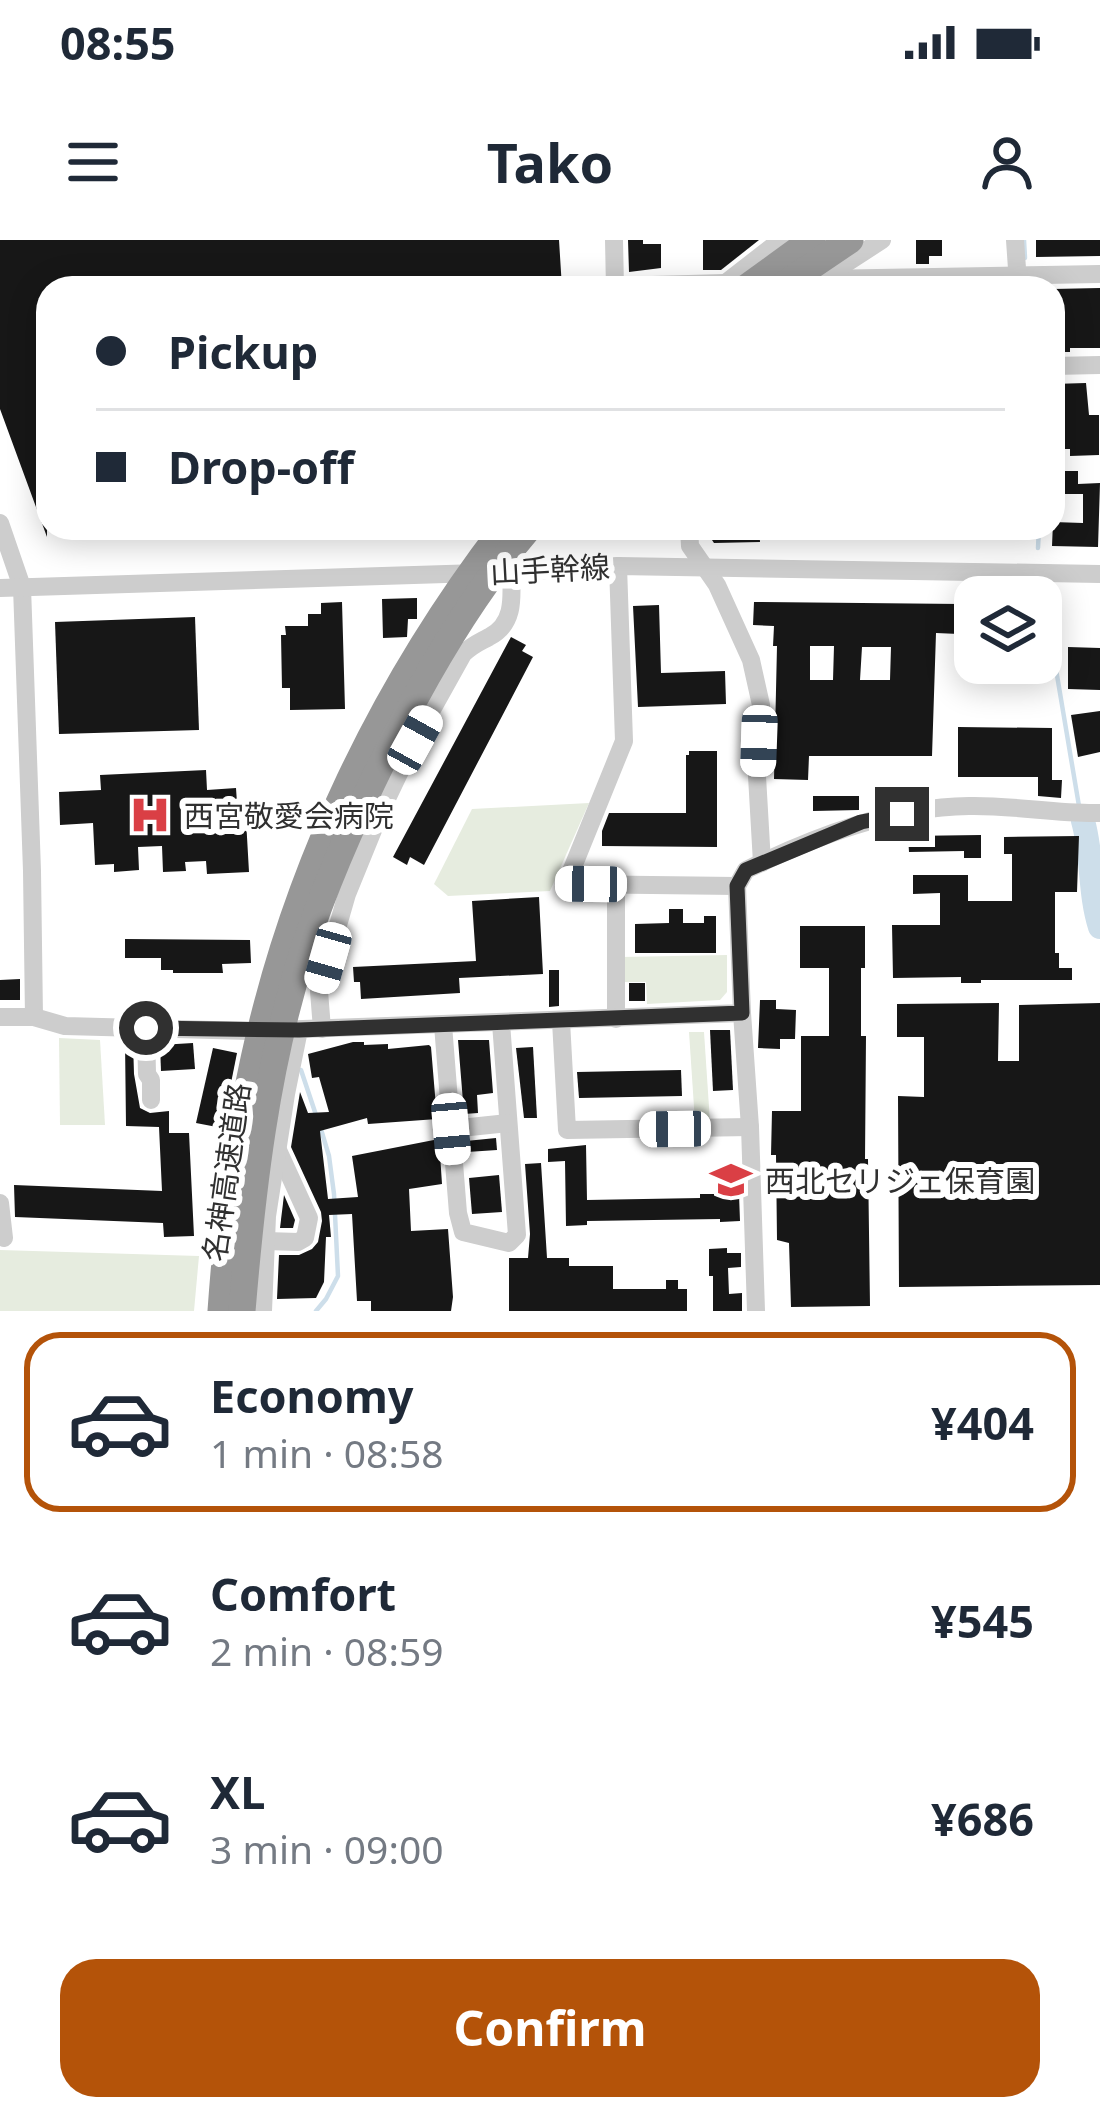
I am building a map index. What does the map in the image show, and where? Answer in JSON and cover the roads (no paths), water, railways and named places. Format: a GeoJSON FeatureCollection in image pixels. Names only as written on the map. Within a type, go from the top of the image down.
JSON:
{"type":"FeatureCollection","features":[{"type":"Feature","properties":{"kind":"highway"},"geometry":{"type":"LineString","coordinates":[[749,276],[816,240]]}},
{"type":"Feature","properties":{"kind":"highway"},"geometry":{"type":"LineString","coordinates":[[797,276],[850,240]]}},
{"type":"Feature","properties":{"kind":"highway","name":"名神高速道路"},"geometry":{"type":"LineString","coordinates":[[221,1311],[231,1198],[254,1057],[303,889],[390,701],[446,608],[495,540]]}},
{"type":"Feature","properties":{"kind":"highway","name":"名神高速道路"},"geometry":{"type":"LineString","coordinates":[[242,1311],[252,1204],[280,1038],[323,895],[384,758],[435,662],[521,540]]}},
{"type":"Feature","properties":{"kind":"street"},"geometry":{"type":"LineString","coordinates":[[614,240],[615,276]]}},
{"type":"Feature","properties":{"kind":"street"},"geometry":{"type":"LineString","coordinates":[[741,276],[781,240]]}},
{"type":"Feature","properties":{"kind":"street"},"geometry":{"type":"LineString","coordinates":[[816,240],[817,276]]}},
{"type":"Feature","properties":{"kind":"street"},"geometry":{"type":"LineString","coordinates":[[830,276],[883,240]]}},
{"type":"Feature","properties":{"kind":"street"},"geometry":{"type":"LineString","coordinates":[[1015,240],[1021,276]]}},
{"type":"Feature","properties":{"kind":"street"},"geometry":{"type":"LineString","coordinates":[[1065,276],[1100,274]]}},
{"type":"Feature","properties":{"kind":"street"},"geometry":{"type":"LineString","coordinates":[[1065,366],[1100,365]]}},
{"type":"Feature","properties":{"kind":"street"},"geometry":{"type":"LineString","coordinates":[[0,523],[22,586],[34,1017]]}},
{"type":"Feature","properties":{"kind":"street"},"geometry":{"type":"LineString","coordinates":[[690,540],[717,584],[751,661],[760,705],[762,862]]}},
{"type":"Feature","properties":{"kind":"street"},"geometry":{"type":"LineString","coordinates":[[618,566],[624,741],[566,884],[737,886]]}},
{"type":"Feature","properties":{"kind":"street","name":"山手幹線"},"geometry":{"type":"LineString","coordinates":[[0,588],[618,566],[1100,574]]}},
{"type":"Feature","properties":{"kind":"street"},"geometry":{"type":"LineString","coordinates":[[322,1029],[319,991],[347,894],[380,813],[463,654],[506,624],[512,604],[511,572]]}},
{"type":"Feature","properties":{"kind":"street"},"geometry":{"type":"LineString","coordinates":[[756,1311],[737,886],[746,870],[861,822],[926,810],[968,806],[1100,813]]}},
{"type":"Feature","properties":{"kind":"street"},"geometry":{"type":"LineString","coordinates":[[616,885],[616,1018]]}},
{"type":"Feature","properties":{"kind":"street"},"geometry":{"type":"LineString","coordinates":[[0,1017],[34,1017],[65,1026],[250,1031],[742,1013]]}},
{"type":"Feature","properties":{"kind":"street"},"geometry":{"type":"LineString","coordinates":[[561,1021],[567,1130],[750,1127]]}},
{"type":"Feature","properties":{"kind":"street"},"geometry":{"type":"LineString","coordinates":[[443,1025],[463,1232],[509,1243],[517,1235],[500,1023]]}},
{"type":"Feature","properties":{"kind":"street"},"geometry":{"type":"LineString","coordinates":[[146,1028],[151,1100]]}},
{"type":"Feature","properties":{"kind":"street"},"geometry":{"type":"LineString","coordinates":[[263,1311],[277,1148],[299,1030]]}},
{"type":"Feature","properties":{"kind":"street"},"geometry":{"type":"LineString","coordinates":[[210,1311],[222,1173],[250,1031]]}},
{"type":"Feature","properties":{"kind":"street"},"geometry":{"type":"LineString","coordinates":[[451,1129],[508,1123]]}},
{"type":"Feature","properties":{"kind":"street"},"geometry":{"type":"LineString","coordinates":[[266,1241],[298,1242],[309,1229],[309,1217],[277,1148]]}},
{"type":"Feature","properties":{"kind":"street"},"geometry":{"type":"LineString","coordinates":[[0,1203],[4,1238]]}},
{"type":"Feature","properties":{"kind":"waterway"},"geometry":{"type":"LineString","coordinates":[[1024,240],[1025,258]]}},
{"type":"Feature","properties":{"kind":"waterway"},"geometry":{"type":"LineString","coordinates":[[1038,540],[1038,548]]}},
{"type":"Feature","properties":{"kind":"waterway"},"geometry":{"type":"LineString","coordinates":[[1058,684],[1079,806]]}},
{"type":"Feature","properties":{"kind":"waterway"},"geometry":{"type":"LineString","coordinates":[[1083,821],[1100,927]]}},
{"type":"Feature","properties":{"kind":"waterway"},"geometry":{"type":"LineString","coordinates":[[301,1070],[316,1115]]}},
{"type":"Feature","properties":{"kind":"waterway"},"geometry":{"type":"LineString","coordinates":[[316,1311],[338,1276],[334,1194],[320,1126]]}},
{"type":"Feature","properties":{"kind":"place","name":"西宮敬愛会病院"},"geometry":{"type":"Point","coordinates":[150,815]}},
{"type":"Feature","properties":{"kind":"place","name":"西北セリジェ保育園"},"geometry":{"type":"Point","coordinates":[731,1180]}}]}
